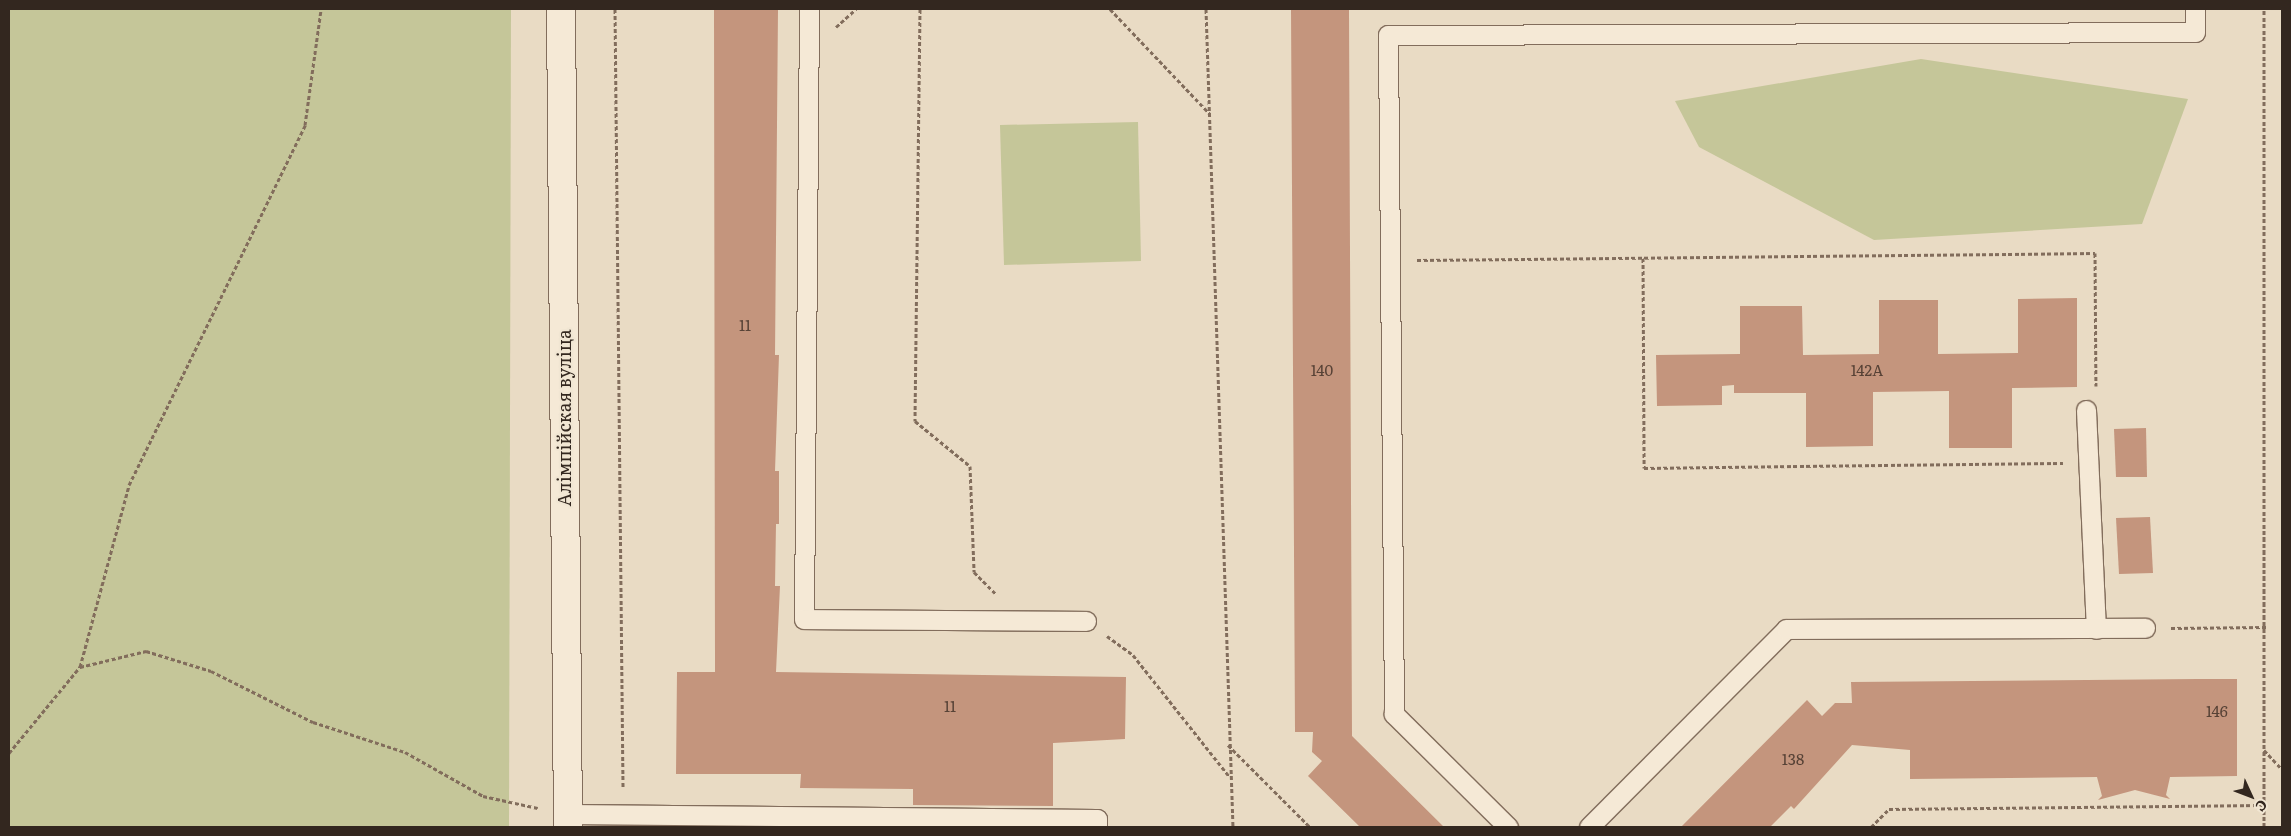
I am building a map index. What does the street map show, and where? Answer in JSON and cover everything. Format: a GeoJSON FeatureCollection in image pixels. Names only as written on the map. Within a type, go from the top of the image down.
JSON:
{"type":"FeatureCollection","features":[{"type":"Feature","properties":{"kind":"street","name":"Алімпійская вуліца"},"geometry":{"type":"LineString","coordinates":[[561,9],[568,821]]}},
{"type":"Feature","properties":{"kind":"lane"},"geometry":{"type":"LineString","coordinates":[[809,9],[804,619],[1086,621]]}},
{"type":"Feature","properties":{"kind":"lane"},"geometry":{"type":"LineString","coordinates":[[1508,827],[1394,714],[1388,261],[1388,35],[2194,32],[2195,9]]}},
{"type":"Feature","properties":{"kind":"lane"},"geometry":{"type":"LineString","coordinates":[[2086,410],[2096,628]]}},
{"type":"Feature","properties":{"kind":"lane"},"geometry":{"type":"LineString","coordinates":[[1588,827],[1786,629],[2145,628]]}},
{"type":"Feature","properties":{"kind":"lane"},"geometry":{"type":"LineString","coordinates":[[568,821],[623,814],[1097,819],[1097,827]]}},
{"type":"Feature","properties":{"kind":"path"},"geometry":{"type":"LineString","coordinates":[[9,753],[80,667],[129,485],[305,125],[322,9]]}},
{"type":"Feature","properties":{"kind":"path"},"geometry":{"type":"LineString","coordinates":[[616,9],[623,814]]}},
{"type":"Feature","properties":{"kind":"path"},"geometry":{"type":"LineString","coordinates":[[920,9],[915,421],[970,466],[974,572],[1022,621]]}},
{"type":"Feature","properties":{"kind":"path"},"geometry":{"type":"LineString","coordinates":[[1110,9],[1210,114]]}},
{"type":"Feature","properties":{"kind":"path"},"geometry":{"type":"LineString","coordinates":[[1206,9],[1232,827]]}},
{"type":"Feature","properties":{"kind":"path"},"geometry":{"type":"LineString","coordinates":[[2264,9],[2266,626],[2264,827]]}},
{"type":"Feature","properties":{"kind":"path"},"geometry":{"type":"LineString","coordinates":[[1388,261],[2095,253],[2096,409],[2086,410]]}},
{"type":"Feature","properties":{"kind":"path"},"geometry":{"type":"LineString","coordinates":[[1643,258],[1644,468],[2088,463]]}},
{"type":"Feature","properties":{"kind":"path"},"geometry":{"type":"LineString","coordinates":[[1086,621],[1133,655],[1229,776]]}},
{"type":"Feature","properties":{"kind":"path"},"geometry":{"type":"LineString","coordinates":[[2145,628],[2266,626]]}},
{"type":"Feature","properties":{"kind":"path"},"geometry":{"type":"LineString","coordinates":[[80,667],[146,651],[212,671],[313,722],[405,752],[484,796],[568,821]]}},
{"type":"Feature","properties":{"kind":"path"},"geometry":{"type":"LineString","coordinates":[[1228,745],[1310,827]]}},
{"type":"Feature","properties":{"kind":"path"},"geometry":{"type":"LineString","coordinates":[[2264,750],[2282,768]]}},
{"type":"Feature","properties":{"kind":"path"},"geometry":{"type":"LineString","coordinates":[[1871,827],[1889,809],[2263,805]]}},
{"type":"Feature","properties":{"kind":"green space"},"geometry":{"type":"Polygon","coordinates":[[[9,9],[511,9],[509,827],[9,827],[9,9]]]}},
{"type":"Feature","properties":{"kind":"green space"},"geometry":{"type":"Polygon","coordinates":[[[1921,59],[2188,99],[2142,224],[1874,240],[1699,147],[1675,101],[1921,59]]]}},
{"type":"Feature","properties":{"kind":"green space"},"geometry":{"type":"Polygon","coordinates":[[[1138,122],[1141,261],[1004,265],[1000,125],[1138,122]]]}},
{"type":"Feature","properties":{"kind":"building"},"geometry":{"type":"Polygon","coordinates":[[[714,9],[778,10],[775,355],[779,355],[775,471],[779,471],[779,524],[776,524],[775,586],[780,586],[776,672],[1126,677],[1125,739],[1053,743],[1053,806],[913,805],[913,789],[800,788],[801,774],[676,774],[677,672],[715,672],[714,9]]]}},
{"type":"Feature","properties":{"kind":"building"},"geometry":{"type":"Polygon","coordinates":[[[1291,9],[1349,9],[1352,736],[1444,827],[1360,827],[1308,776],[1322,761],[1312,752],[1313,732],[1295,732],[1291,9]]]}},
{"type":"Feature","properties":{"kind":"building"},"geometry":{"type":"Polygon","coordinates":[[[2077,298],[2077,387],[2012,388],[2012,448],[1949,448],[1949,391],[1873,392],[1873,446],[1806,447],[1806,393],[1734,393],[1734,385],[1722,386],[1722,405],[1657,406],[1656,355],[1740,354],[1740,306],[1802,306],[1803,355],[1879,354],[1879,300],[1938,300],[1938,354],[2018,353],[2018,299],[2077,298]]]}},
{"type":"Feature","properties":{"kind":"building"},"geometry":{"type":"Polygon","coordinates":[[[2146,428],[2147,477],[2116,477],[2114,429],[2146,428]]]}},
{"type":"Feature","properties":{"kind":"building"},"geometry":{"type":"Polygon","coordinates":[[[2150,517],[2153,573],[2119,574],[2116,518],[2150,517]]]}},
{"type":"Feature","properties":{"kind":"building"},"geometry":{"type":"Polygon","coordinates":[[[2237,679],[2237,776],[2170,777],[2166,795],[2170,799],[2135,790],[2098,800],[2102,796],[2097,777],[1910,779],[1910,750],[1852,745],[1794,809],[1791,806],[1770,827],[1681,827],[1807,700],[1822,716],[1835,703],[1852,703],[1851,682],[2237,679]]]}}]}
